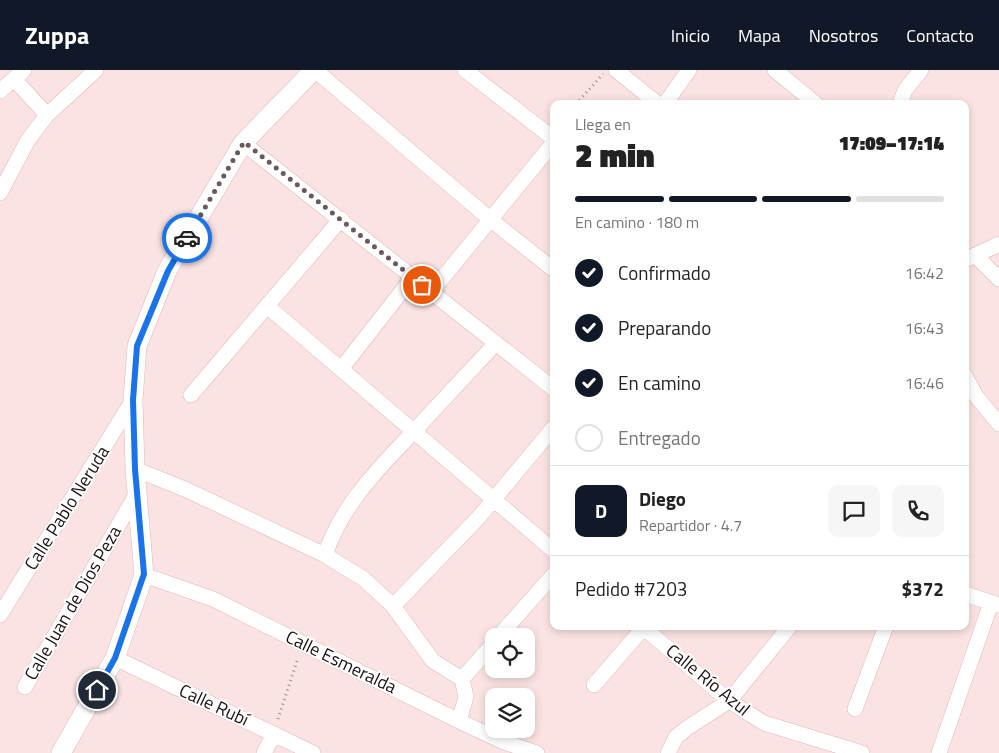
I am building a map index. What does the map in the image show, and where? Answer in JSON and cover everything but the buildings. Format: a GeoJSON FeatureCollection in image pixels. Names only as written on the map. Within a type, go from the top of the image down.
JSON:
{"type":"FeatureCollection","features":[{"type":"Feature","properties":{"kind":"street"},"geometry":{"type":"LineString","coordinates":[[0,193],[28,140],[46,115],[96,70]]}},
{"type":"Feature","properties":{"kind":"street"},"geometry":{"type":"LineString","coordinates":[[61,753],[115,658],[144,574],[135,469],[133,400],[137,346],[168,271],[244,142],[315,70],[491,220],[550,267]]}},
{"type":"Feature","properties":{"kind":"street"},"geometry":{"type":"LineString","coordinates":[[465,70],[550,137]]}},
{"type":"Feature","properties":{"kind":"street"},"geometry":{"type":"LineString","coordinates":[[616,70],[653,100]]}},
{"type":"Feature","properties":{"kind":"street"},"geometry":{"type":"LineString","coordinates":[[668,100],[689,70]]}},
{"type":"Feature","properties":{"kind":"street"},"geometry":{"type":"LineString","coordinates":[[775,70],[811,100]]}},
{"type":"Feature","properties":{"kind":"street"},"geometry":{"type":"LineString","coordinates":[[901,100],[905,90],[921,70]]}},
{"type":"Feature","properties":{"kind":"street"},"geometry":{"type":"LineString","coordinates":[[0,91],[19,74],[46,115]]}},
{"type":"Feature","properties":{"kind":"street"},"geometry":{"type":"LineString","coordinates":[[244,142],[550,386]]}},
{"type":"Feature","properties":{"kind":"street"},"geometry":{"type":"LineString","coordinates":[[431,292],[550,145]]}},
{"type":"Feature","properties":{"kind":"street"},"geometry":{"type":"LineString","coordinates":[[191,395],[341,220]]}},
{"type":"Feature","properties":{"kind":"street"},"geometry":{"type":"LineString","coordinates":[[999,244],[970,257],[999,279]]}},
{"type":"Feature","properties":{"kind":"street"},"geometry":{"type":"LineString","coordinates":[[341,369],[413,278]]}},
{"type":"Feature","properties":{"kind":"street"},"geometry":{"type":"LineString","coordinates":[[267,306],[550,548]]}},
{"type":"Feature","properties":{"kind":"street"},"geometry":{"type":"LineString","coordinates":[[325,555],[333,532],[347,508],[373,474],[496,343]]}},
{"type":"Feature","properties":{"kind":"street"},"geometry":{"type":"LineString","coordinates":[[969,383],[976,396],[999,424]]}},
{"type":"Feature","properties":{"kind":"street","name":"Calle Pablo Neruda"},"geometry":{"type":"LineString","coordinates":[[0,615],[133,400]]}},
{"type":"Feature","properties":{"kind":"street"},"geometry":{"type":"LineString","coordinates":[[393,606],[493,500],[550,433]]}},
{"type":"Feature","properties":{"kind":"street"},"geometry":{"type":"LineString","coordinates":[[135,469],[187,490],[325,555],[364,579],[393,606],[433,661],[462,679],[466,697],[459,721]]}},
{"type":"Feature","properties":{"kind":"street","name":"Calle Juan de Dios Peza"},"geometry":{"type":"LineString","coordinates":[[25,686],[137,493]]}},
{"type":"Feature","properties":{"kind":"street","name":"Calle Esmeralda"},"geometry":{"type":"LineString","coordinates":[[144,574],[213,599],[459,721],[504,742],[537,753]]}},
{"type":"Feature","properties":{"kind":"street"},"geometry":{"type":"LineString","coordinates":[[507,628],[550,579]]}},
{"type":"Feature","properties":{"kind":"street"},"geometry":{"type":"LineString","coordinates":[[939,753],[995,604],[969,595]]}},
{"type":"Feature","properties":{"kind":"street"},"geometry":{"type":"LineString","coordinates":[[594,685],[641,630]]}},
{"type":"Feature","properties":{"kind":"street","name":"Calle Río Azul"},"geometry":{"type":"LineString","coordinates":[[647,630],[729,701],[764,723],[862,753]]}},
{"type":"Feature","properties":{"kind":"street"},"geometry":{"type":"LineString","coordinates":[[668,753],[676,737],[729,701],[787,630]]}},
{"type":"Feature","properties":{"kind":"street"},"geometry":{"type":"LineString","coordinates":[[855,710],[885,630]]}},
{"type":"Feature","properties":{"kind":"street"},"geometry":{"type":"LineString","coordinates":[[462,679],[485,653]]}},
{"type":"Feature","properties":{"kind":"street","name":"Calle Rubí"},"geometry":{"type":"LineString","coordinates":[[115,658],[313,753]]}},
{"type":"Feature","properties":{"kind":"street"},"geometry":{"type":"LineString","coordinates":[[264,753],[274,734]]}},
{"type":"Feature","properties":{"kind":"path"},"geometry":{"type":"LineString","coordinates":[[580,100],[606,70]]}},
{"type":"Feature","properties":{"kind":"path"},"geometry":{"type":"LineString","coordinates":[[274,734],[303,644]]}},
{"type":"Feature","properties":{"kind":"way so far"},"geometry":{"type":"LineString","coordinates":[[187,238],[244,142],[422,285]]}},
{"type":"Feature","properties":{"kind":"route"},"geometry":{"type":"LineString","coordinates":[[97,690],[115,658],[144,574],[135,469],[133,400],[137,346],[168,271],[187,238]]}}]}
